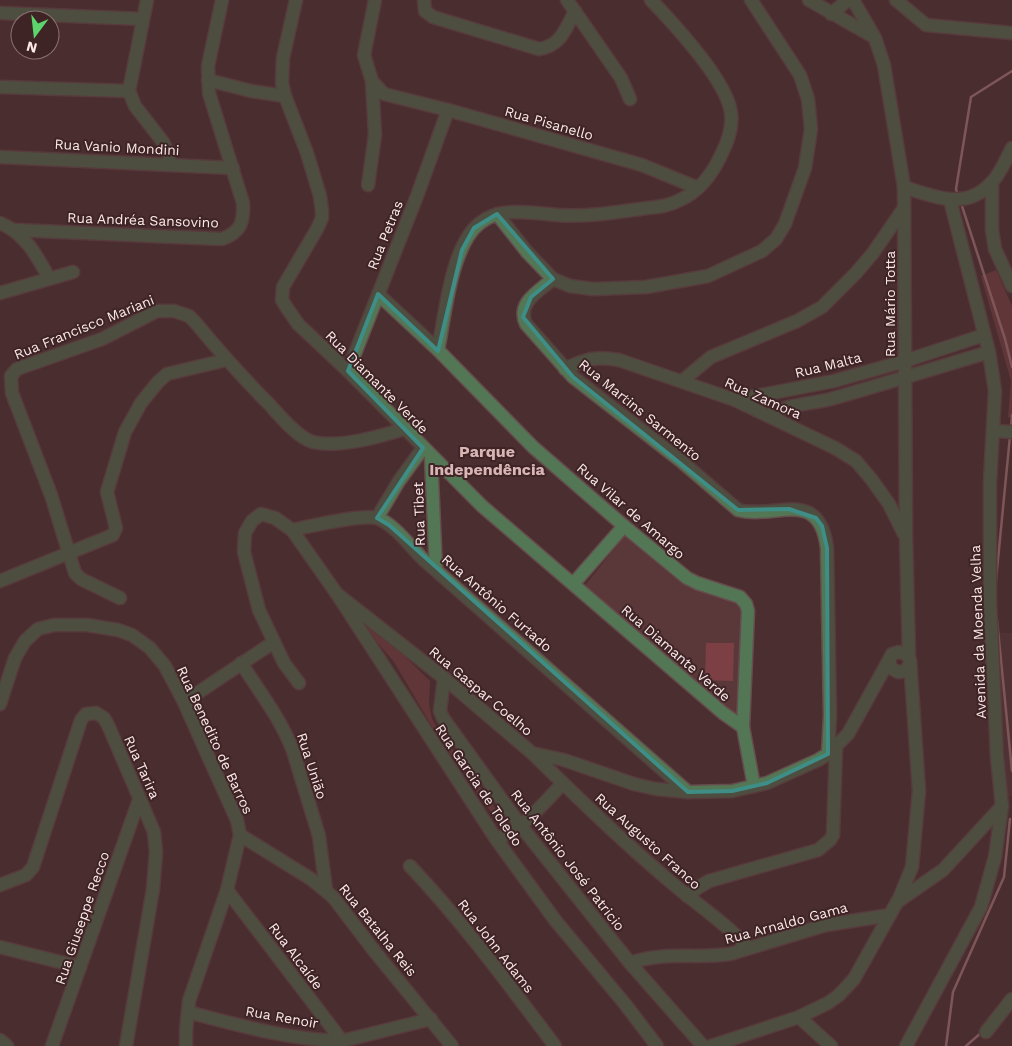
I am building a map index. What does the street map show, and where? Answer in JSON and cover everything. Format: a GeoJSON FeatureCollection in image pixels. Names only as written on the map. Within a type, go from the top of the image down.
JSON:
{"type":"FeatureCollection","features":[{"type":"Feature","properties":{"kind":"street"},"geometry":{"type":"LineString","coordinates":[[147,0],[129,91],[132,101],[163,142],[171,165]]}},
{"type":"Feature","properties":{"kind":"street","name":"Rua Andréa Sansovino"},"geometry":{"type":"LineString","coordinates":[[15,230],[222,240],[232,235],[241,226],[244,217],[244,203],[211,102],[208,80],[208,66],[222,0]]}},
{"type":"Feature","properties":{"kind":"street","name":"Rua Diamante Verde"},"geometry":{"type":"LineString","coordinates":[[296,0],[282,66],[282,84],[307,153],[320,196],[322,218],[283,287],[282,300],[298,324],[348,371],[482,506],[742,727]]}},
{"type":"Feature","properties":{"kind":"street"},"geometry":{"type":"LineString","coordinates":[[368,185],[375,135],[372,81],[364,55],[375,0]]}},
{"type":"Feature","properties":{"kind":"street"},"geometry":{"type":"LineString","coordinates":[[424,0],[425,11],[433,18],[540,49],[552,46],[558,42],[575,11]]}},
{"type":"Feature","properties":{"kind":"street"},"geometry":{"type":"LineString","coordinates":[[567,0],[621,78],[630,99]]}},
{"type":"Feature","properties":{"kind":"street"},"geometry":{"type":"LineString","coordinates":[[438,350],[453,273],[462,250],[474,228],[486,218],[497,214],[530,213],[565,216],[619,213],[663,206],[680,200],[698,188],[716,168],[726,146],[732,121],[731,111],[724,90],[673,23],[651,0]]}},
{"type":"Feature","properties":{"kind":"street"},"geometry":{"type":"LineString","coordinates":[[497,214],[553,279],[570,286],[593,289],[646,286],[708,276],[762,250],[776,239],[785,224],[805,168],[811,129],[808,99],[800,75],[751,0]]}},
{"type":"Feature","properties":{"kind":"street"},"geometry":{"type":"LineString","coordinates":[[809,0],[875,38]]}},
{"type":"Feature","properties":{"kind":"street"},"geometry":{"type":"LineString","coordinates":[[831,14],[848,0]]}},
{"type":"Feature","properties":{"kind":"street","name":"Rua Mário Totta"},"geometry":{"type":"LineString","coordinates":[[853,0],[875,38],[884,66],[904,187],[908,618],[899,663]]}},
{"type":"Feature","properties":{"kind":"street"},"geometry":{"type":"LineString","coordinates":[[896,0],[926,25],[1012,33]]}},
{"type":"Feature","properties":{"kind":"street"},"geometry":{"type":"LineString","coordinates":[[0,13],[143,19]]}},
{"type":"Feature","properties":{"kind":"street"},"geometry":{"type":"LineString","coordinates":[[208,80],[251,91],[285,96]]}},
{"type":"Feature","properties":{"kind":"street","name":"Rua Pisanello"},"geometry":{"type":"LineString","coordinates":[[372,81],[389,96],[448,110],[642,165],[698,188]]}},
{"type":"Feature","properties":{"kind":"street"},"geometry":{"type":"LineString","coordinates":[[0,87],[129,91]]}},
{"type":"Feature","properties":{"kind":"street","name":"Rua Petras"},"geometry":{"type":"LineString","coordinates":[[348,371],[417,196],[448,110]]}},
{"type":"Feature","properties":{"kind":"street"},"geometry":{"type":"LineString","coordinates":[[904,187],[950,200],[965,199],[978,194],[992,184],[1012,148]]}},
{"type":"Feature","properties":{"kind":"street","name":"Rua Vanio Mondini"},"geometry":{"type":"LineString","coordinates":[[0,157],[233,168]]}},
{"type":"Feature","properties":{"kind":"street"},"geometry":{"type":"LineString","coordinates":[[992,184],[992,230],[995,249],[1012,286]]}},
{"type":"Feature","properties":{"kind":"street","name":"Avenida da Moenda Velha"},"geometry":{"type":"LineString","coordinates":[[906,1046],[981,907],[1007,806],[996,748],[990,604],[990,482],[994,431],[994,390],[989,352],[950,200]]}},
{"type":"Feature","properties":{"kind":"street"},"geometry":{"type":"LineString","coordinates":[[682,381],[711,357],[802,319],[822,307],[843,288],[873,253],[904,208]]}},
{"type":"Feature","properties":{"kind":"street"},"geometry":{"type":"LineString","coordinates":[[0,223],[15,230],[28,243],[49,278]]}},
{"type":"Feature","properties":{"kind":"street"},"geometry":{"type":"LineString","coordinates":[[0,293],[73,272]]}},
{"type":"Feature","properties":{"kind":"street","name":"Rua Martins Sarmento"},"geometry":{"type":"LineString","coordinates":[[553,279],[528,301],[522,312],[523,317],[526,324],[573,377],[681,461],[738,510],[747,512],[800,510],[816,518],[822,526],[825,536],[834,826],[830,840],[818,850],[709,881],[698,886],[687,896]]}},
{"type":"Feature","properties":{"kind":"street","name":"Rua Vilar de Amargo"},"geometry":{"type":"LineString","coordinates":[[378,294],[438,350],[533,447],[624,526],[687,578],[697,584],[740,597],[746,604],[748,612],[742,727],[754,786]]}},
{"type":"Feature","properties":{"kind":"street","name":"Rua Francisco Mariani"},"geometry":{"type":"LineString","coordinates":[[120,598],[81,579],[75,573],[51,496],[12,393],[11,376],[21,366],[102,339],[153,312],[174,311],[189,316],[226,360],[287,422],[309,440],[344,442],[378,438],[404,429]]}},
{"type":"Feature","properties":{"kind":"street","name":"Rua Malta"},"geometry":{"type":"LineString","coordinates":[[735,400],[834,381],[984,335]]}},
{"type":"Feature","properties":{"kind":"street"},"geometry":{"type":"LineString","coordinates":[[768,416],[782,409],[820,401],[905,378],[989,352]]}},
{"type":"Feature","properties":{"kind":"street","name":"Rua Zamora"},"geometry":{"type":"LineString","coordinates":[[566,369],[584,360],[600,357],[618,360],[735,400],[835,448],[856,461],[872,480],[889,504],[906,537]]}},
{"type":"Feature","properties":{"kind":"street"},"geometry":{"type":"LineString","coordinates":[[0,581],[113,535],[116,525],[108,492],[125,432],[141,403],[167,374],[226,360]]}},
{"type":"Feature","properties":{"kind":"street"},"geometry":{"type":"LineString","coordinates":[[994,431],[1012,432]]}},
{"type":"Feature","properties":{"kind":"street"},"geometry":{"type":"LineString","coordinates":[[299,683],[284,663],[259,610],[244,552],[245,533],[252,521],[262,514],[275,518],[292,530],[338,521],[377,518],[399,481],[427,452]]}},
{"type":"Feature","properties":{"kind":"street","name":"Rua Tibet"},"geometry":{"type":"LineString","coordinates":[[427,452],[436,570]]}},
{"type":"Feature","properties":{"kind":"street","name":"Rua Antônio Furtado"},"geometry":{"type":"LineString","coordinates":[[377,518],[389,525],[436,570],[688,792]]}},
{"type":"Feature","properties":{"kind":"street"},"geometry":{"type":"LineString","coordinates":[[573,584],[624,526]]}},
{"type":"Feature","properties":{"kind":"street","name":"Rua Garcia de Toledo"},"geometry":{"type":"LineString","coordinates":[[292,530],[337,594],[496,839],[555,920],[625,1004],[657,1046]]}},
{"type":"Feature","properties":{"kind":"street","name":"Rua Gaspar Coelho"},"geometry":{"type":"LineString","coordinates":[[337,594],[444,678],[532,753],[564,760],[634,784],[656,789],[688,792],[732,791],[779,778],[832,751],[848,734],[876,686],[899,663]]}},
{"type":"Feature","properties":{"kind":"street","name":"Rua Benedito de Barros"},"geometry":{"type":"LineString","coordinates":[[0,704],[15,658],[25,641],[38,629],[54,624],[105,628],[132,635],[150,648],[164,666],[184,702],[237,820],[240,835],[227,890],[189,1001],[186,1046]]}},
{"type":"Feature","properties":{"kind":"street"},"geometry":{"type":"LineString","coordinates":[[184,702],[274,642]]}},
{"type":"Feature","properties":{"kind":"street","name":"Rua União"},"geometry":{"type":"LineString","coordinates":[[241,663],[272,711],[290,744],[318,836],[326,890]]}},
{"type":"Feature","properties":{"kind":"street"},"geometry":{"type":"LineString","coordinates":[[711,1046],[799,1017],[828,1003],[846,989],[854,979],[898,902],[912,867],[919,791],[912,700],[899,663]]}},
{"type":"Feature","properties":{"kind":"street","name":"Rua Antônio José Patricio"},"geometry":{"type":"LineString","coordinates":[[444,678],[440,711],[443,718],[520,825],[630,963],[703,1046]]}},
{"type":"Feature","properties":{"kind":"street","name":"Rua Tarira"},"geometry":{"type":"LineString","coordinates":[[0,885],[26,875],[33,866],[81,720],[86,714],[96,713],[104,718],[154,832],[156,842],[156,864],[148,920],[126,1046]]}},
{"type":"Feature","properties":{"kind":"street","name":"Rua Augusto Franco"},"geometry":{"type":"LineString","coordinates":[[532,753],[620,838],[687,896],[729,929],[748,948]]}},
{"type":"Feature","properties":{"kind":"street"},"geometry":{"type":"LineString","coordinates":[[496,839],[520,825],[563,783]]}},
{"type":"Feature","properties":{"kind":"street","name":"Rua Giuseppe Recco"},"geometry":{"type":"LineString","coordinates":[[52,1046],[139,800]]}},
{"type":"Feature","properties":{"kind":"street"},"geometry":{"type":"LineString","coordinates":[[898,902],[943,870],[1007,806]]}},
{"type":"Feature","properties":{"kind":"street","name":"Rua Batalha Reis"},"geometry":{"type":"LineString","coordinates":[[240,835],[326,890],[342,907],[452,1046]]}},
{"type":"Feature","properties":{"kind":"street","name":"Rua John Adams"},"geometry":{"type":"LineString","coordinates":[[410,866],[432,889],[476,942],[555,1046]]}},
{"type":"Feature","properties":{"kind":"street"},"geometry":{"type":"LineString","coordinates":[[912,867],[924,883]]}},
{"type":"Feature","properties":{"kind":"street","name":"Rua Alcaíde"},"geometry":{"type":"LineString","coordinates":[[227,890],[342,1040]]}},
{"type":"Feature","properties":{"kind":"street","name":"Rua Arnaldo Gama"},"geometry":{"type":"LineString","coordinates":[[630,963],[654,956],[714,956],[730,954],[826,926],[890,915]]}},
{"type":"Feature","properties":{"kind":"street"},"geometry":{"type":"LineString","coordinates":[[0,947],[80,966]]}},
{"type":"Feature","properties":{"kind":"street"},"geometry":{"type":"LineString","coordinates":[[986,1032],[1012,999]]}},
{"type":"Feature","properties":{"kind":"street","name":"Rua Renoir"},"geometry":{"type":"LineString","coordinates":[[188,1012],[290,1036],[342,1040],[431,1019]]}},
{"type":"Feature","properties":{"kind":"street"},"geometry":{"type":"LineString","coordinates":[[799,1017],[831,1046]]}},
{"type":"Feature","properties":{"kind":"street"},"geometry":{"type":"LineString","coordinates":[[0,1040],[7,1046]]}},
{"type":"Feature","properties":{"kind":"highlighted area"},"geometry":{"type":"Polygon","coordinates":[[[497,214],[553,279],[531,297],[523,317],[573,377],[738,510],[789,509],[816,518],[822,526],[827,548],[828,754],[767,783],[732,791],[688,792],[389,525],[377,518],[423,448],[348,371],[378,294],[438,351],[462,250],[474,228],[497,214]]]}},
{"type":"Feature","properties":{"kind":"shaded area"},"geometry":{"type":"Polygon","coordinates":[[[996,270],[1012,306],[1012,418],[1008,417],[1011,381],[981,276],[996,270]]]}},
{"type":"Feature","properties":{"kind":"shaded area"},"geometry":{"type":"Polygon","coordinates":[[[625,535],[679,576],[688,586],[701,592],[733,598],[742,605],[745,614],[738,715],[725,709],[583,588],[625,535]]]}},
{"type":"Feature","properties":{"kind":"shaded area"},"geometry":{"type":"Polygon","coordinates":[[[354,615],[390,642],[430,681],[429,704],[432,719],[508,825],[502,828],[433,728],[394,662],[354,615]]]}},
{"type":"Feature","properties":{"kind":"shaded area"},"geometry":{"type":"Polygon","coordinates":[[[996,633],[1012,633],[1012,796],[1006,796],[1005,755],[996,633]]]}},
{"type":"Feature","properties":{"kind":"shaded area"},"geometry":{"type":"Polygon","coordinates":[[[706,643],[734,643],[733,681],[705,680],[706,643]]]}},
{"type":"Feature","properties":{"kind":"waterway"},"geometry":{"type":"LineString","coordinates":[[958,196],[956,189],[971,97],[1012,71]]}},
{"type":"Feature","properties":{"kind":"waterway"},"geometry":{"type":"LineString","coordinates":[[961,203],[1005,339],[1012,367]]}},
{"type":"Feature","properties":{"kind":"waterway"},"geometry":{"type":"LineString","coordinates":[[1011,428],[1012,415]]}},
{"type":"Feature","properties":{"kind":"waterway"},"geometry":{"type":"LineString","coordinates":[[996,580],[1010,436]]}},
{"type":"Feature","properties":{"kind":"waterway"},"geometry":{"type":"LineString","coordinates":[[997,620],[1012,771]]}},
{"type":"Feature","properties":{"kind":"waterway"},"geometry":{"type":"LineString","coordinates":[[946,1046],[953,992],[1004,877],[1010,819]]}},
{"type":"Feature","properties":{"kind":"waterway"},"geometry":{"type":"LineString","coordinates":[[966,1046],[982,1032]]}},
{"type":"Feature","properties":{"kind":"district","name":"Parque Independência"},"geometry":{"type":"Point","coordinates":[487,460]}}]}
